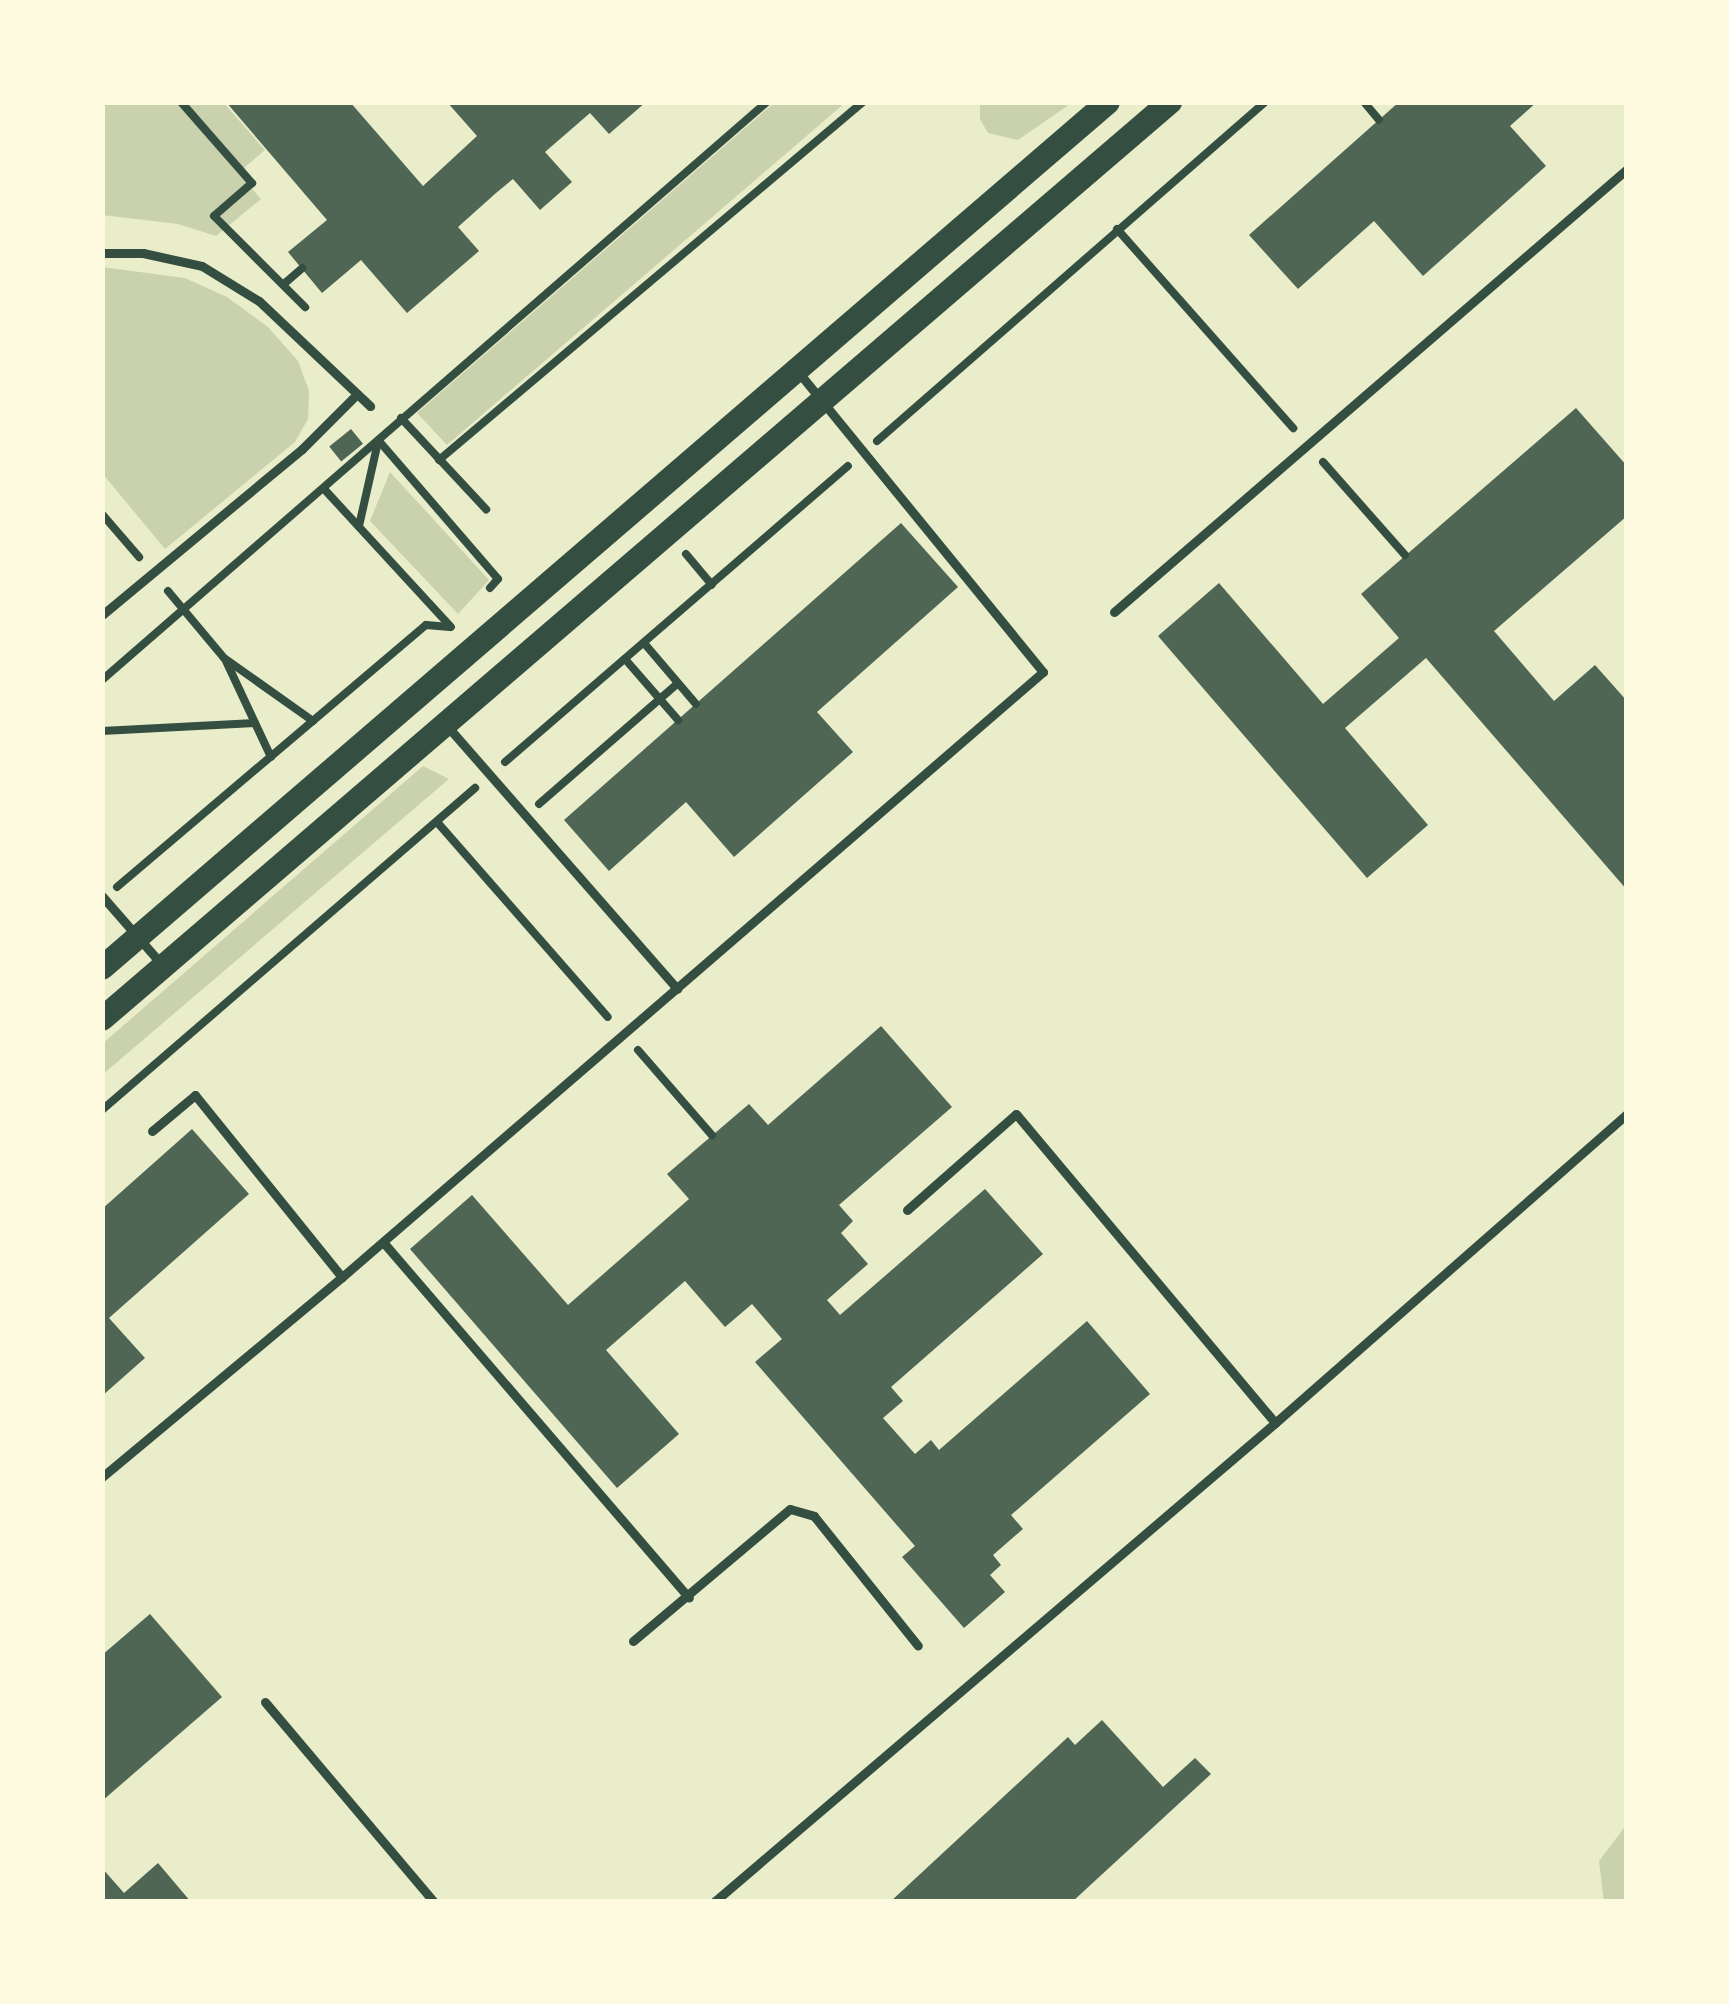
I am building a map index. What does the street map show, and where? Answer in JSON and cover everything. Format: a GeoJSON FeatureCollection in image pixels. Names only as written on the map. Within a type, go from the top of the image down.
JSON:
{"type":"FeatureCollection","features":[{"type":"Feature","properties":{"kind":"main road"},"geometry":{"type":"LineString","coordinates":[[102,968],[1108,102]]}},
{"type":"Feature","properties":{"kind":"main road"},"geometry":{"type":"LineString","coordinates":[[102,1019],[1171,102]]}},
{"type":"Feature","properties":{"kind":"lane"},"geometry":{"type":"LineString","coordinates":[[1114,612],[1627,169]]}},
{"type":"Feature","properties":{"kind":"lane"},"geometry":{"type":"LineString","coordinates":[[102,253],[143,253],[202,266],[260,301],[370,406]]}},
{"type":"Feature","properties":{"kind":"lane"},"geometry":{"type":"LineString","coordinates":[[102,1477],[383,1242],[1043,673],[794,368]]}},
{"type":"Feature","properties":{"kind":"lane"},"geometry":{"type":"LineString","coordinates":[[102,616],[302,449],[358,394]]}},
{"type":"Feature","properties":{"kind":"lane"},"geometry":{"type":"LineString","coordinates":[[444,723],[677,988]]}},
{"type":"Feature","properties":{"kind":"lane"},"geometry":{"type":"LineString","coordinates":[[103,897],[163,966]]}},
{"type":"Feature","properties":{"kind":"lane"},"geometry":{"type":"LineString","coordinates":[[152,1131],[195,1095],[342,1277]]}},
{"type":"Feature","properties":{"kind":"lane"},"geometry":{"type":"LineString","coordinates":[[907,1210],[1016,1114],[1275,1424]]}},
{"type":"Feature","properties":{"kind":"lane"},"geometry":{"type":"LineString","coordinates":[[714,1902],[1275,1424],[1627,1114]]}},
{"type":"Feature","properties":{"kind":"lane"},"geometry":{"type":"LineString","coordinates":[[383,1242],[689,1598]]}},
{"type":"Feature","properties":{"kind":"lane"},"geometry":{"type":"LineString","coordinates":[[633,1641],[790,1509],[814,1516],[918,1646]]}},
{"type":"Feature","properties":{"kind":"lane"},"geometry":{"type":"LineString","coordinates":[[265,1702],[434,1902]]}},
{"type":"Feature","properties":{"kind":"path"},"geometry":{"type":"LineString","coordinates":[[181,102],[252,183],[214,216],[312,315]]}},
{"type":"Feature","properties":{"kind":"path"},"geometry":{"type":"LineString","coordinates":[[102,680],[767,102]]}},
{"type":"Feature","properties":{"kind":"path"},"geometry":{"type":"LineString","coordinates":[[439,460],[863,102]]}},
{"type":"Feature","properties":{"kind":"path"},"geometry":{"type":"LineString","coordinates":[[102,1110],[1264,102]]}},
{"type":"Feature","properties":{"kind":"path"},"geometry":{"type":"LineString","coordinates":[[1364,102],[1379,120]]}},
{"type":"Feature","properties":{"kind":"path"},"geometry":{"type":"LineString","coordinates":[[1117,229],[1405,555]]}},
{"type":"Feature","properties":{"kind":"path"},"geometry":{"type":"LineString","coordinates":[[285,284],[302,268]]}},
{"type":"Feature","properties":{"kind":"path"},"geometry":{"type":"LineString","coordinates":[[392,407],[486,509]]}},
{"type":"Feature","properties":{"kind":"path"},"geometry":{"type":"LineString","coordinates":[[359,526],[379,440]]}},
{"type":"Feature","properties":{"kind":"path"},"geometry":{"type":"LineString","coordinates":[[379,440],[498,579],[483,596]]}},
{"type":"Feature","properties":{"kind":"path"},"geometry":{"type":"LineString","coordinates":[[325,490],[452,628]]}},
{"type":"Feature","properties":{"kind":"path"},"geometry":{"type":"LineString","coordinates":[[452,628],[468,612]]}},
{"type":"Feature","properties":{"kind":"path"},"geometry":{"type":"LineString","coordinates":[[103,897],[426,625],[452,628]]}},
{"type":"Feature","properties":{"kind":"path"},"geometry":{"type":"LineString","coordinates":[[644,643],[696,704]]}},
{"type":"Feature","properties":{"kind":"path"},"geometry":{"type":"LineString","coordinates":[[271,758],[224,658],[313,721]]}},
{"type":"Feature","properties":{"kind":"path"},"geometry":{"type":"LineString","coordinates":[[625,659],[678,719]]}},
{"type":"Feature","properties":{"kind":"path"},"geometry":{"type":"LineString","coordinates":[[526,816],[678,683]]}},
{"type":"Feature","properties":{"kind":"path"},"geometry":{"type":"LineString","coordinates":[[102,731],[255,723]]}},
{"type":"Feature","properties":{"kind":"path"},"geometry":{"type":"LineString","coordinates":[[437,822],[712,1136]]}},
{"type":"Feature","properties":{"kind":"green space"},"geometry":{"type":"Polygon","coordinates":[[[102,102],[223,102],[265,150],[238,173],[261,199],[216,236],[178,224],[102,215],[102,102]]]}},
{"type":"Feature","properties":{"kind":"green space"},"geometry":{"type":"Polygon","coordinates":[[[775,102],[846,102],[447,445],[417,413],[775,102]]]}},
{"type":"Feature","properties":{"kind":"green space"},"geometry":{"type":"Polygon","coordinates":[[[980,102],[1073,102],[1018,140],[988,133],[980,119],[980,102]]]}},
{"type":"Feature","properties":{"kind":"green space"},"geometry":{"type":"Polygon","coordinates":[[[102,267],[185,278],[227,297],[268,327],[298,361],[309,391],[308,419],[295,442],[165,549],[102,473],[102,267]]]}},
{"type":"Feature","properties":{"kind":"green space"},"geometry":{"type":"Polygon","coordinates":[[[390,472],[489,580],[458,614],[370,521],[390,472]]]}},
{"type":"Feature","properties":{"kind":"green space"},"geometry":{"type":"Polygon","coordinates":[[[423,766],[449,779],[102,1075],[102,1044],[423,766]]]}},
{"type":"Feature","properties":{"kind":"green space"},"geometry":{"type":"Polygon","coordinates":[[[1627,1824],[1627,1902],[1604,1902],[1599,1861],[1627,1824]]]}},
{"type":"Feature","properties":{"kind":"building"},"geometry":{"type":"Polygon","coordinates":[[[226,102],[350,102],[423,186],[477,136],[447,102],[646,102],[609,134],[590,113],[545,152],[572,182],[540,210],[513,179],[496,193],[458,227],[479,251],[407,313],[361,260],[322,293],[288,252],[327,220],[226,102]]]}},
{"type":"Feature","properties":{"kind":"building"},"geometry":{"type":"Polygon","coordinates":[[[1399,102],[1537,102],[1510,126],[1546,166],[1423,276],[1374,221],[1298,289],[1249,235],[1399,102]]]}},
{"type":"Feature","properties":{"kind":"building"},"geometry":{"type":"Polygon","coordinates":[[[1576,408],[1627,466],[1627,516],[1494,631],[1554,701],[1595,665],[1627,701],[1627,890],[1426,658],[1345,728],[1428,825],[1367,878],[1158,636],[1219,583],[1323,704],[1399,638],[1361,594],[1576,408]]]}},
{"type":"Feature","properties":{"kind":"building"},"geometry":{"type":"Polygon","coordinates":[[[351,429],[363,444],[341,461],[329,447],[351,429]]]}},
{"type":"Feature","properties":{"kind":"building"},"geometry":{"type":"Polygon","coordinates":[[[901,523],[958,587],[817,712],[853,752],[734,857],[686,802],[609,871],[564,820],[901,523]]]}},
{"type":"Feature","properties":{"kind":"building"},"geometry":{"type":"Polygon","coordinates":[[[881,1026],[952,1107],[839,1205],[853,1221],[841,1233],[868,1264],[827,1300],[840,1315],[985,1189],[1043,1254],[891,1387],[903,1401],[883,1418],[915,1454],[931,1440],[939,1450],[1087,1321],[1150,1394],[1011,1515],[1023,1529],[993,1555],[1001,1565],[990,1575],[1005,1592],[964,1628],[902,1557],[915,1546],[755,1362],[782,1339],[752,1304],[725,1327],[685,1281],[606,1350],[679,1434],[617,1488],[410,1249],[472,1195],[568,1305],[689,1199],[667,1174],[749,1104],[768,1125],[881,1026]]]}},
{"type":"Feature","properties":{"kind":"building"},"geometry":{"type":"Polygon","coordinates":[[[192,1129],[249,1194],[109,1318],[145,1358],[102,1396],[102,1209],[192,1129]]]}},
{"type":"Feature","properties":{"kind":"building"},"geometry":{"type":"Polygon","coordinates":[[[150,1614],[222,1697],[102,1801],[102,1655],[150,1614]]]}},
{"type":"Feature","properties":{"kind":"building"},"geometry":{"type":"Polygon","coordinates":[[[1102,1720],[1163,1787],[1195,1758],[1211,1774],[1072,1902],[890,1902],[1068,1737],[1075,1745],[1102,1720]]]}},
{"type":"Feature","properties":{"kind":"building"},"geometry":{"type":"Polygon","coordinates":[[[158,1863],[191,1902],[102,1902],[102,1868],[124,1893],[158,1863]]]}}]}
